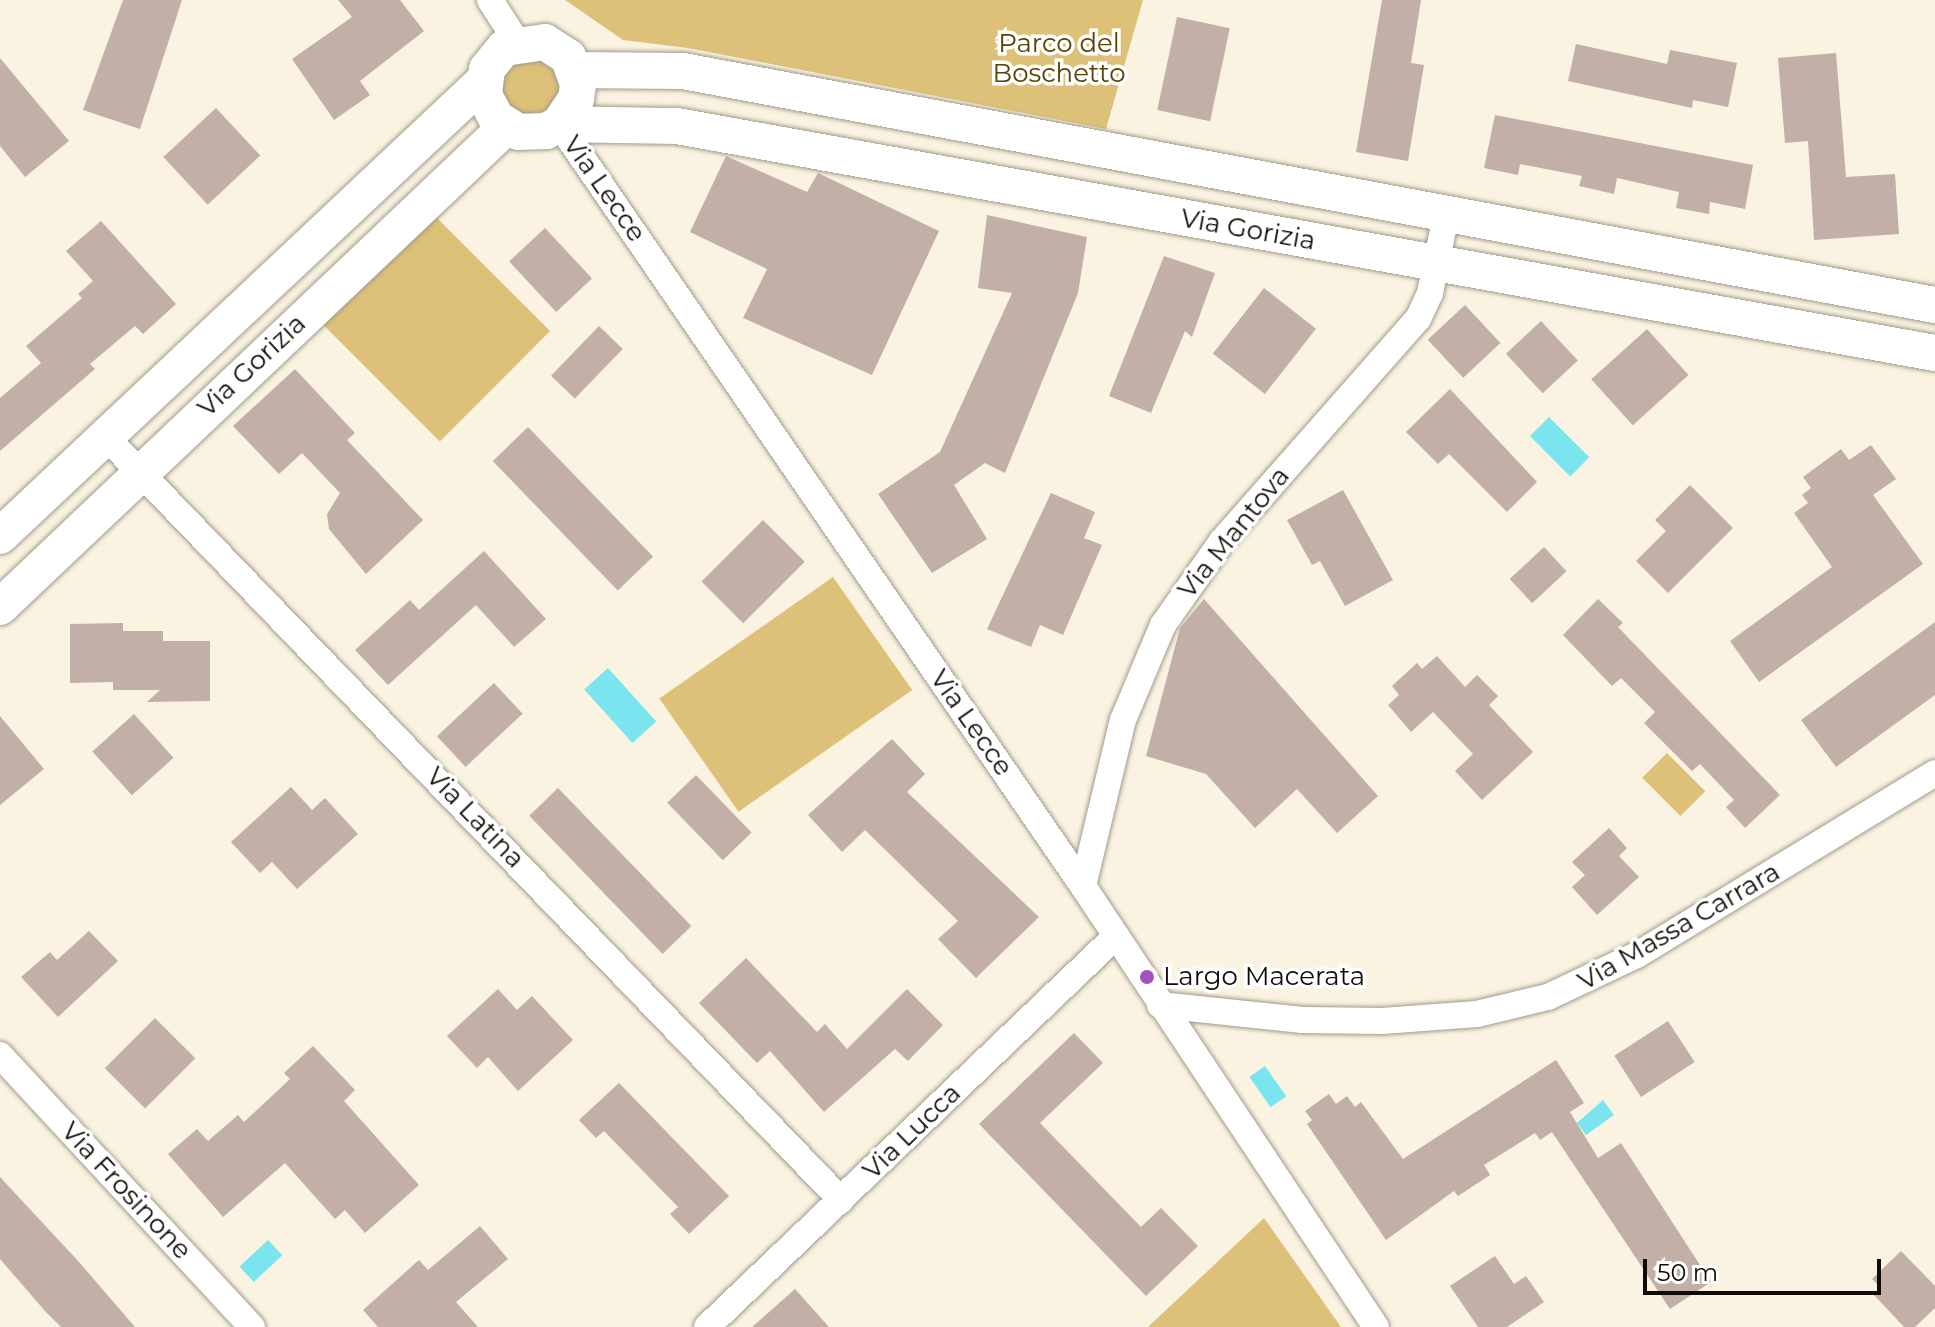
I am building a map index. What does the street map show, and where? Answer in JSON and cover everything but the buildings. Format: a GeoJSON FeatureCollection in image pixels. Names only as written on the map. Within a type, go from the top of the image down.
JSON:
{"type":"FeatureCollection","features":[{"type":"Feature","properties":{"kind":"street"},"geometry":{"type":"LineString","coordinates":[[490,0],[517,42]]}},
{"type":"Feature","properties":{"kind":"street"},"geometry":{"type":"LineString","coordinates":[[517,42],[545,42],[568,57],[575,70],[576,99],[559,124],[531,134],[506,127],[488,107],[484,81],[495,57],[517,42]]}},
{"type":"Feature","properties":{"kind":"street","name":"Via Gorizia"},"geometry":{"type":"LineString","coordinates":[[575,70],[683,71],[1935,305]]}},
{"type":"Feature","properties":{"kind":"street","name":"Via Gorizia"},"geometry":{"type":"LineString","coordinates":[[0,536],[484,81]]}},
{"type":"Feature","properties":{"kind":"street","name":"Via Gorizia"},"geometry":{"type":"LineString","coordinates":[[559,124],[630,122],[701,129],[1935,353]]}},
{"type":"Feature","properties":{"kind":"street","name":"Via Lecce"},"geometry":{"type":"LineString","coordinates":[[559,124],[1083,886],[1376,1327]]}},
{"type":"Feature","properties":{"kind":"street","name":"Via Gorizia"},"geometry":{"type":"LineString","coordinates":[[0,607],[506,127]]}},
{"type":"Feature","properties":{"kind":"street","name":"Via Mantova"},"geometry":{"type":"LineString","coordinates":[[1083,886],[1127,708],[1163,625],[1229,533],[1407,334],[1424,310],[1437,265],[1446,216]]}},
{"type":"Feature","properties":{"kind":"street","name":"Via Latina"},"geometry":{"type":"LineString","coordinates":[[107,438],[841,1200]]}},
{"type":"Feature","properties":{"kind":"street","name":"Via Massa Carrara"},"geometry":{"type":"LineString","coordinates":[[1160,1005],[1302,1020],[1382,1021],[1460,1017],[1539,1000],[1606,973],[1935,773]]}},
{"type":"Feature","properties":{"kind":"street","name":"Via Lucca"},"geometry":{"type":"LineString","coordinates":[[707,1327],[1116,936]]}},
{"type":"Feature","properties":{"kind":"street","name":"Via Frosinone"},"geometry":{"type":"LineString","coordinates":[[0,1055],[252,1327]]}},
{"type":"Feature","properties":{"kind":"green space","name":"Parco del Boschetto"},"geometry":{"type":"Polygon","coordinates":[[[565,0],[1143,0],[1106,129],[688,48],[623,40],[565,0]]]}},
{"type":"Feature","properties":{"kind":"green space"},"geometry":{"type":"Polygon","coordinates":[[[530,49],[566,75],[553,117],[509,118],[494,76],[530,49]]]}},
{"type":"Feature","properties":{"kind":"green space"},"geometry":{"type":"Polygon","coordinates":[[[432,213],[550,331],[440,441],[322,323],[432,213]]]}},
{"type":"Feature","properties":{"kind":"green space"},"geometry":{"type":"Polygon","coordinates":[[[833,577],[912,690],[738,812],[659,699],[833,577]]]}},
{"type":"Feature","properties":{"kind":"green space"},"geometry":{"type":"Polygon","coordinates":[[[1667,753],[1705,791],[1680,816],[1642,778],[1667,753]]]}},
{"type":"Feature","properties":{"kind":"green space"},"geometry":{"type":"Polygon","coordinates":[[[1264,1218],[1341,1327],[1148,1327],[1264,1218]]]}},
{"type":"Feature","properties":{"kind":"water"},"geometry":{"type":"Polygon","coordinates":[[[1549,417],[1589,457],[1570,476],[1530,436],[1549,417]]]}},
{"type":"Feature","properties":{"kind":"water"},"geometry":{"type":"Polygon","coordinates":[[[608,668],[656,722],[632,743],[584,689],[608,668]]]}},
{"type":"Feature","properties":{"kind":"water"},"geometry":{"type":"Polygon","coordinates":[[[1265,1066],[1286,1096],[1271,1107],[1249,1077],[1265,1066]]]}},
{"type":"Feature","properties":{"kind":"water"},"geometry":{"type":"Polygon","coordinates":[[[1603,1100],[1614,1115],[1586,1135],[1577,1123],[1603,1100]]]}},
{"type":"Feature","properties":{"kind":"water"},"geometry":{"type":"Polygon","coordinates":[[[268,1240],[282,1255],[254,1282],[239,1267],[268,1240]]]}},
{"type":"Feature","properties":{"kind":"place","name":"Largo Macerata"},"geometry":{"type":"Point","coordinates":[1147,977]}}]}
